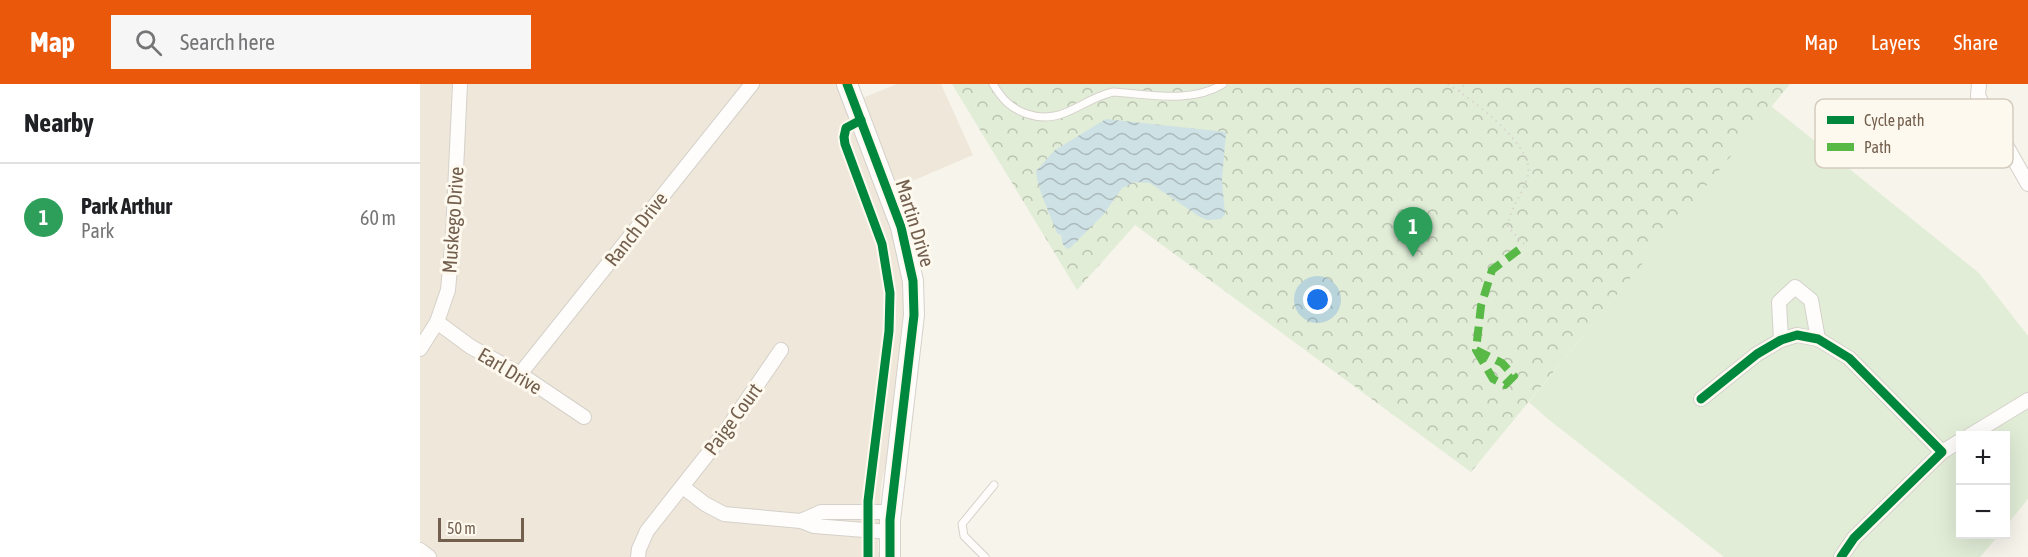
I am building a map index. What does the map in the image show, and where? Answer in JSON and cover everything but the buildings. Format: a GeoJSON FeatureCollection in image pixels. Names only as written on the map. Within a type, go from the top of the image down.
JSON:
{"type":"FeatureCollection","features":[{"type":"Feature","properties":{"kind":"street","name":"Muskego Drive"},"geometry":{"type":"LineString","coordinates":[[420,349],[436,322],[446,297],[451,266],[460,84]]}},
{"type":"Feature","properties":{"kind":"street","name":"Ranch Drive"},"geometry":{"type":"LineString","coordinates":[[520,374],[752,84]]}},
{"type":"Feature","properties":{"kind":"street","name":"Martin Drive"},"geometry":{"type":"LineString","coordinates":[[847,84],[901,227],[913,281],[914,315],[891,512],[890,557]]}},
{"type":"Feature","properties":{"kind":"street"},"geometry":{"type":"LineString","coordinates":[[1979,84],[1980,99]]}},
{"type":"Feature","properties":{"kind":"street"},"geometry":{"type":"LineString","coordinates":[[2013,158],[2028,184]]}},
{"type":"Feature","properties":{"kind":"street"},"geometry":{"type":"LineString","coordinates":[[1781,340],[1779,302],[1795,287],[1811,300],[1818,339]]}},
{"type":"Feature","properties":{"kind":"street","name":"Earl Drive"},"geometry":{"type":"LineString","coordinates":[[436,322],[471,347],[520,374],[584,417]]}},
{"type":"Feature","properties":{"kind":"street"},"geometry":{"type":"LineString","coordinates":[[1701,399],[1757,354],[1781,340],[1797,335],[1818,339],[1849,358],[1942,452]]}},
{"type":"Feature","properties":{"kind":"street","name":"Paige Court"},"geometry":{"type":"LineString","coordinates":[[638,557],[647,531],[725,432],[781,350]]}},
{"type":"Feature","properties":{"kind":"street"},"geometry":{"type":"LineString","coordinates":[[1976,431],[2028,400]]}},
{"type":"Feature","properties":{"kind":"street"},"geometry":{"type":"LineString","coordinates":[[1841,557],[1854,538],[1942,452],[1956,443]]}},
{"type":"Feature","properties":{"kind":"street"},"geometry":{"type":"LineString","coordinates":[[683,487],[705,504],[724,514],[801,521],[814,526],[890,532]]}},
{"type":"Feature","properties":{"kind":"street"},"geometry":{"type":"LineString","coordinates":[[801,521],[821,512],[891,512]]}},
{"type":"Feature","properties":{"kind":"street"},"geometry":{"type":"LineString","coordinates":[[420,550],[429,557]]}},
{"type":"Feature","properties":{"kind":"lane"},"geometry":{"type":"LineString","coordinates":[[993,84],[1007,105],[1038,118],[1053,118],[1101,94],[1113,92],[1192,97],[1212,91],[1223,84]]}},
{"type":"Feature","properties":{"kind":"lane"},"geometry":{"type":"LineString","coordinates":[[985,557],[964,536],[962,524],[994,485]]}},
{"type":"Feature","properties":{"kind":"path"},"geometry":{"type":"LineString","coordinates":[[1448,84],[1506,130],[1528,159],[1528,176],[1514,206],[1508,227],[1525,245]]}},
{"type":"Feature","properties":{"kind":"path"},"geometry":{"type":"LineString","coordinates":[[1459,91],[1465,84]]}},
{"type":"Feature","properties":{"kind":"shaded area"},"geometry":{"type":"Polygon","coordinates":[[[420,84],[841,84],[848,104],[897,84],[941,84],[973,155],[882,194],[908,290],[894,432],[881,484],[878,550],[880,557],[420,557],[420,84]]]}},
{"type":"Feature","properties":{"kind":"green space"},"geometry":{"type":"Polygon","coordinates":[[[952,84],[1790,84],[1471,472],[1135,225],[1077,290],[952,84]]]}},
{"type":"Feature","properties":{"kind":"green space"},"geometry":{"type":"Polygon","coordinates":[[[1771,106],[1815,141],[1815,168],[1848,168],[1979,273],[2028,336],[2028,499],[2010,521],[2010,431],[1956,431],[1956,539],[1996,539],[1980,557],[1724,557],[1529,402],[1771,106]]]}},
{"type":"Feature","properties":{"kind":"water"},"geometry":{"type":"Polygon","coordinates":[[[1106,119],[1226,132],[1222,180],[1225,214],[1221,219],[1208,220],[1200,217],[1150,183],[1135,182],[1122,188],[1104,214],[1069,249],[1065,247],[1045,202],[1036,171],[1055,150],[1106,119]]]}},
{"type":"Feature","properties":{"kind":"marked path"},"geometry":{"type":"LineString","coordinates":[[1476,350],[1493,379],[1505,385],[1514,376],[1502,363],[1476,350],[1481,306],[1492,270],[1525,245]]}},
{"type":"Feature","properties":{"kind":"cycle path"},"geometry":{"type":"LineString","coordinates":[[847,84],[901,227],[913,281],[914,315],[890,520],[890,557]]}},
{"type":"Feature","properties":{"kind":"cycle path"},"geometry":{"type":"LineString","coordinates":[[861,120],[846,128],[845,144],[882,244],[890,293],[889,331],[868,501],[868,557]]}},
{"type":"Feature","properties":{"kind":"cycle path"},"geometry":{"type":"LineString","coordinates":[[1701,399],[1757,354],[1781,340],[1797,335],[1818,339],[1849,358],[1942,452],[1854,538],[1841,557]]}},
{"type":"Feature","properties":{"kind":"place","name":"Park Arthur"},"geometry":{"type":"Point","coordinates":[1413,257]}}]}
